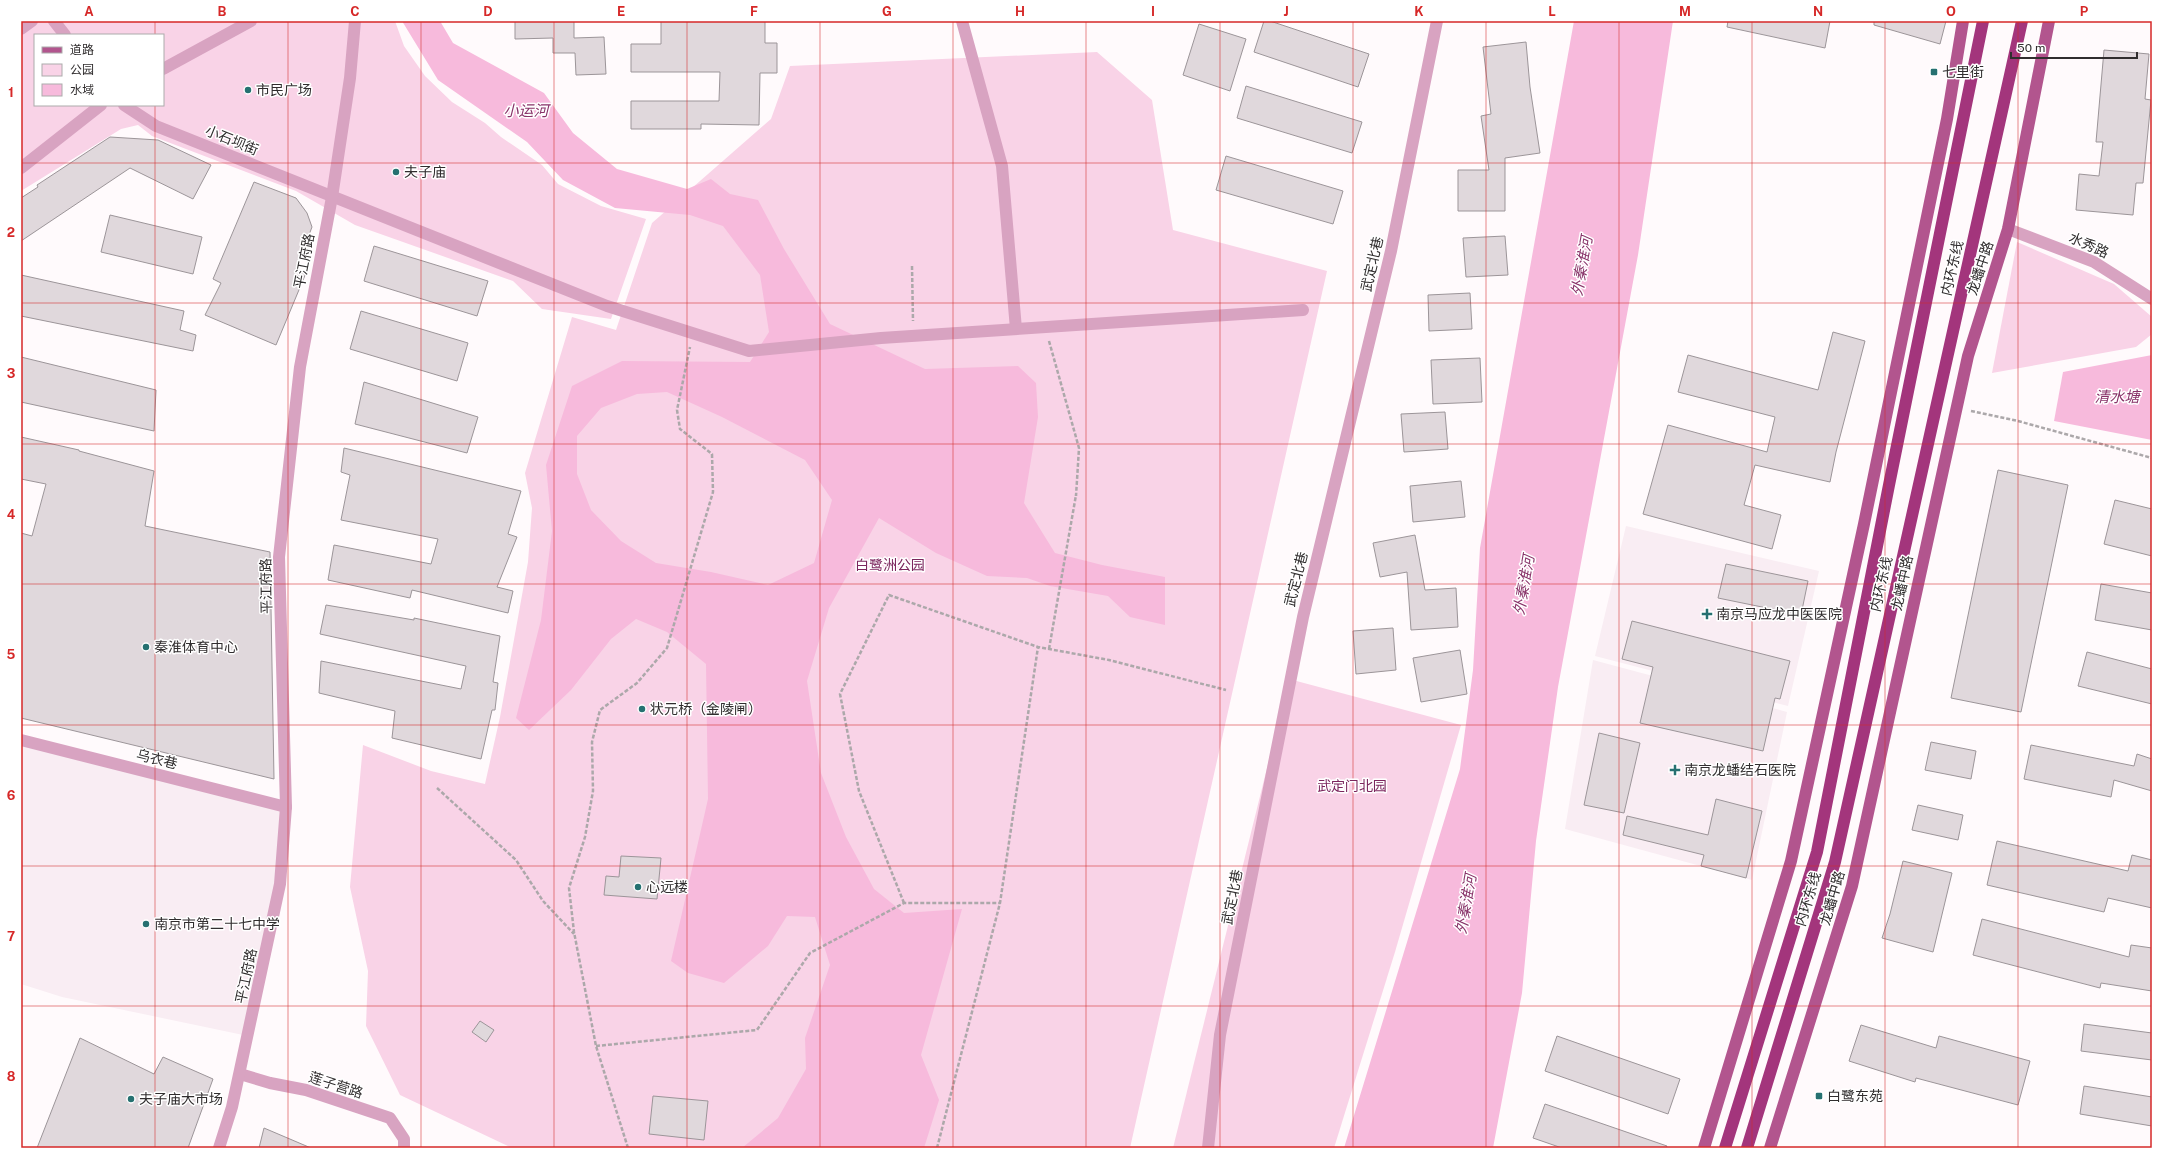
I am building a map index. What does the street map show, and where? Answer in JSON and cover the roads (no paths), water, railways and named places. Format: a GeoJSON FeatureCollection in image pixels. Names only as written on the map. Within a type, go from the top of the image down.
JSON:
{"type":"FeatureCollection","features":[{"type":"Feature","properties":{"kind":"highway","name":"内环东线"},"geometry":{"type":"LineString","coordinates":[[1725,1148],[1817,852],[1889,485],[1983,21]]}},
{"type":"Feature","properties":{"kind":"highway","name":"内环东线"},"geometry":{"type":"LineString","coordinates":[[1747,1148],[1835,862],[2022,21]]}},
{"type":"Feature","properties":{"kind":"main road"},"geometry":{"type":"LineString","coordinates":[[1704,1148],[1791,861],[1864,524],[1945,127],[1963,21]]}},
{"type":"Feature","properties":{"kind":"main road","name":"龙蟠中路"},"geometry":{"type":"LineString","coordinates":[[1770,1148],[1852,886],[1930,522],[1968,356],[2008,229],[2049,21]]}},
{"type":"Feature","properties":{"kind":"street"},"geometry":{"type":"LineString","coordinates":[[21,29],[32,21]]}},
{"type":"Feature","properties":{"kind":"street"},"geometry":{"type":"LineString","coordinates":[[54,21],[64,34]]}},
{"type":"Feature","properties":{"kind":"street"},"geometry":{"type":"LineString","coordinates":[[164,68],[251,21]]}},
{"type":"Feature","properties":{"kind":"street","name":"平江府路"},"geometry":{"type":"LineString","coordinates":[[219,1148],[232,1107],[240,1074],[280,884],[286,807],[279,557],[300,367],[332,197],[350,78],[355,21]]}},
{"type":"Feature","properties":{"kind":"street"},"geometry":{"type":"LineString","coordinates":[[962,21],[1002,166],[1016,329],[1303,310]]}},
{"type":"Feature","properties":{"kind":"street","name":"武定北巷"},"geometry":{"type":"LineString","coordinates":[[1208,1148],[1220,1035],[1303,617],[1391,251],[1437,21]]}},
{"type":"Feature","properties":{"kind":"street"},"geometry":{"type":"LineString","coordinates":[[21,168],[100,106]]}},
{"type":"Feature","properties":{"kind":"street","name":"小石坝街"},"geometry":{"type":"LineString","coordinates":[[126,106],[156,126],[607,306],[749,351],[881,338],[1016,329]]}},
{"type":"Feature","properties":{"kind":"street","name":"水秀路"},"geometry":{"type":"LineString","coordinates":[[2008,229],[2094,262],[2152,299]]}},
{"type":"Feature","properties":{"kind":"street","name":"乌衣巷"},"geometry":{"type":"LineString","coordinates":[[21,740],[286,807]]}},
{"type":"Feature","properties":{"kind":"street","name":"莲子营路"},"geometry":{"type":"LineString","coordinates":[[240,1074],[270,1083],[306,1090],[390,1118],[404,1140],[404,1148]]}},
{"type":"Feature","properties":{"kind":"water","name":"小运河"},"geometry":{"type":"Polygon","coordinates":[[[402,21],[440,21],[453,43],[544,93],[573,133],[617,169],[687,189],[711,179],[730,194],[758,200],[784,249],[830,324],[925,369],[1018,366],[1036,383],[1038,417],[1024,503],[1055,553],[1102,565],[1165,577],[1165,625],[1130,617],[1108,596],[1050,586],[1027,578],[987,576],[936,553],[879,518],[829,608],[807,681],[821,773],[846,837],[874,889],[904,913],[962,909],[921,1055],[939,1100],[924,1148],[742,1148],[778,1118],[806,1069],[805,1038],[830,965],[815,917],[787,916],[768,946],[724,983],[688,973],[671,961],[708,799],[706,664],[667,632],[636,619],[611,639],[571,690],[529,730],[516,718],[541,620],[552,531],[546,465],[572,386],[622,361],[750,362],[769,332],[760,275],[723,226],[690,215],[615,208],[563,180],[527,142],[438,80],[402,21]],[[667,392],[637,394],[601,408],[577,436],[577,474],[591,510],[621,541],[656,563],[711,572],[768,585],[814,563],[832,500],[805,460],[722,417],[667,392]]]}},
{"type":"Feature","properties":{"kind":"water","name":"外秦淮河"},"geometry":{"type":"Polygon","coordinates":[[[1574,21],[1673,21],[1638,255],[1558,687],[1536,841],[1522,993],[1493,1148],[1344,1148],[1460,769],[1473,670],[1480,548],[1574,21]]]}},
{"type":"Feature","properties":{"kind":"water","name":"清水塘"},"geometry":{"type":"Polygon","coordinates":[[[2152,355],[2152,440],[2054,421],[2063,372],[2152,355]]]}},
{"type":"Feature","properties":{"kind":"place","name":"七里街"},"geometry":{"type":"Point","coordinates":[1934,72]}},
{"type":"Feature","properties":{"kind":"place","name":"市民广场"},"geometry":{"type":"Point","coordinates":[248,90]}},
{"type":"Feature","properties":{"kind":"place","name":"夫子庙"},"geometry":{"type":"Point","coordinates":[396,172]}},
{"type":"Feature","properties":{"kind":"place","name":"南京马应龙中医医院"},"geometry":{"type":"Point","coordinates":[1707,614]}},
{"type":"Feature","properties":{"kind":"place","name":"秦淮体育中心"},"geometry":{"type":"Point","coordinates":[146,647]}},
{"type":"Feature","properties":{"kind":"place","name":"状元桥（金陵闸）"},"geometry":{"type":"Point","coordinates":[642,709]}},
{"type":"Feature","properties":{"kind":"place","name":"南京龙蟠结石医院"},"geometry":{"type":"Point","coordinates":[1675,770]}},
{"type":"Feature","properties":{"kind":"place","name":"心远楼"},"geometry":{"type":"Point","coordinates":[638,887]}},
{"type":"Feature","properties":{"kind":"place","name":"南京市第二十七中学"},"geometry":{"type":"Point","coordinates":[146,924]}},
{"type":"Feature","properties":{"kind":"place","name":"白鹭东苑"},"geometry":{"type":"Point","coordinates":[1819,1096]}},
{"type":"Feature","properties":{"kind":"place","name":"夫子庙大市场"},"geometry":{"type":"Point","coordinates":[131,1099]}},
{"type":"Feature","properties":{"kind":"park label","name":"白鹭洲公园"},"geometry":{"type":"Point","coordinates":[890,565]}},
{"type":"Feature","properties":{"kind":"park label","name":"武定门北园"},"geometry":{"type":"Point","coordinates":[1352,786]}}]}
